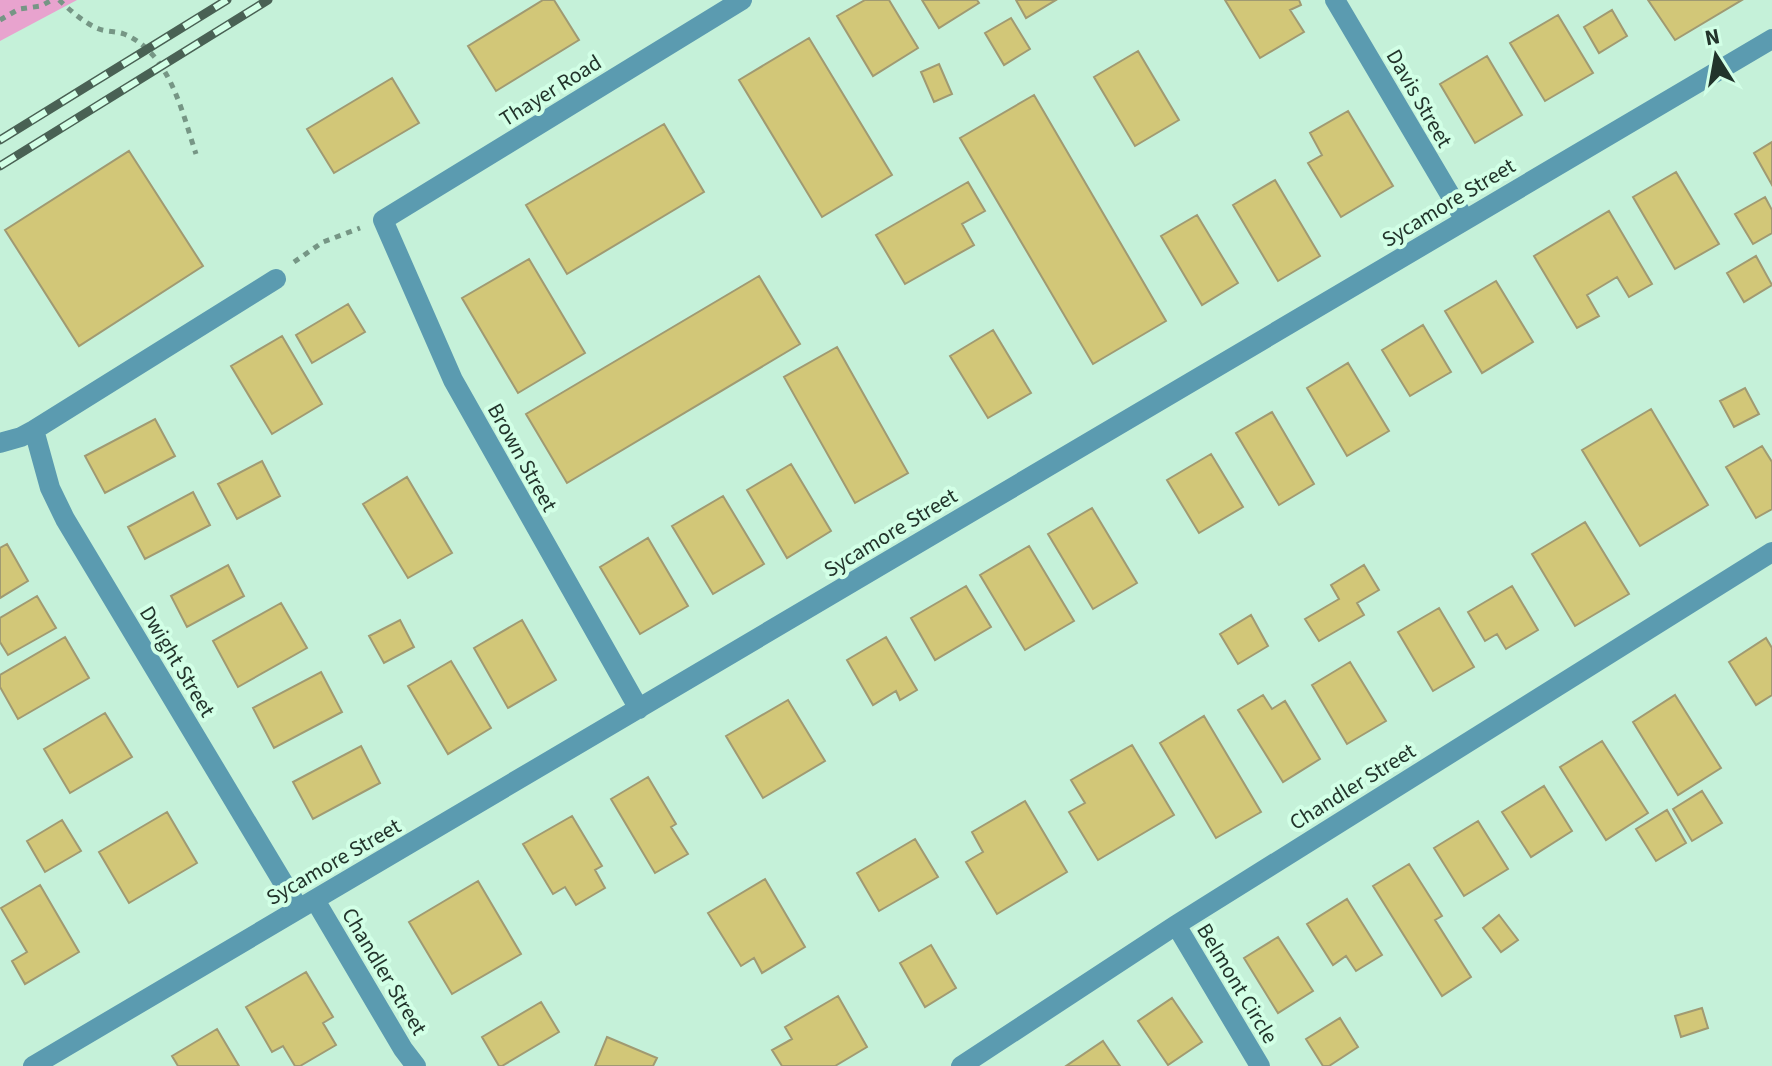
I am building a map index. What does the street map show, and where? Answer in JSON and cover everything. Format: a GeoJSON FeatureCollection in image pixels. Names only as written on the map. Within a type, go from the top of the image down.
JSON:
{"type":"FeatureCollection","features":[{"type":"Feature","properties":{"kind":"street","name":"Thayer Road"},"geometry":{"type":"LineString","coordinates":[[383,220],[742,0]]}},
{"type":"Feature","properties":{"kind":"street","name":"Davis Street"},"geometry":{"type":"LineString","coordinates":[[1335,0],[1465,220]]}},
{"type":"Feature","properties":{"kind":"street","name":"Sycamore Street"},"geometry":{"type":"LineString","coordinates":[[33,1066],[1772,39]]}},
{"type":"Feature","properties":{"kind":"street","name":"Brown Street"},"geometry":{"type":"LineString","coordinates":[[383,220],[453,380],[639,709]]}},
{"type":"Feature","properties":{"kind":"street"},"geometry":{"type":"LineString","coordinates":[[0,443],[34,430],[276,279]]}},
{"type":"Feature","properties":{"kind":"street","name":"Dwight Street"},"geometry":{"type":"LineString","coordinates":[[34,430],[50,488],[65,519],[307,904]]}},
{"type":"Feature","properties":{"kind":"street","name":"Chandler Street"},"geometry":{"type":"LineString","coordinates":[[961,1066],[1176,925],[1772,552]]}},
{"type":"Feature","properties":{"kind":"street","name":"Chandler Street"},"geometry":{"type":"LineString","coordinates":[[307,904],[416,1066]]}},
{"type":"Feature","properties":{"kind":"street","name":"Belmont Circle"},"geometry":{"type":"LineString","coordinates":[[1176,925],[1260,1066]]}},
{"type":"Feature","properties":{"kind":"path"},"geometry":{"type":"LineString","coordinates":[[0,20],[19,9],[41,6],[52,0]]}},
{"type":"Feature","properties":{"kind":"path"},"geometry":{"type":"LineString","coordinates":[[59,0],[72,13],[93,26],[125,35],[147,49],[169,81],[196,154]]}},
{"type":"Feature","properties":{"kind":"path"},"geometry":{"type":"LineString","coordinates":[[276,279],[323,242],[383,220]]}},
{"type":"Feature","properties":{"kind":"shaded area"},"geometry":{"type":"Polygon","coordinates":[[[0,0],[77,0],[0,41],[0,0]]]}},
{"type":"Feature","properties":{"kind":"building"},"geometry":{"type":"Polygon","coordinates":[[[543,0],[554,0],[579,40],[496,91],[468,46],[543,0]]]}},
{"type":"Feature","properties":{"kind":"building"},"geometry":{"type":"Polygon","coordinates":[[[865,0],[889,0],[918,48],[873,76],[837,16],[865,0]]]}},
{"type":"Feature","properties":{"kind":"building"},"geometry":{"type":"Polygon","coordinates":[[[922,0],[977,0],[979,3],[939,28],[922,0]]]}},
{"type":"Feature","properties":{"kind":"building"},"geometry":{"type":"Polygon","coordinates":[[[1016,0],[1056,0],[1026,18],[1016,0]]]}},
{"type":"Feature","properties":{"kind":"building"},"geometry":{"type":"Polygon","coordinates":[[[1225,0],[1299,0],[1301,5],[1290,10],[1304,32],[1260,58],[1225,0]]]}},
{"type":"Feature","properties":{"kind":"building"},"geometry":{"type":"Polygon","coordinates":[[[1648,0],[1742,0],[1675,40],[1648,0]]]}},
{"type":"Feature","properties":{"kind":"building"},"geometry":{"type":"Polygon","coordinates":[[[1612,10],[1627,36],[1599,53],[1584,27],[1612,10]]]}},
{"type":"Feature","properties":{"kind":"building"},"geometry":{"type":"Polygon","coordinates":[[[1558,15],[1593,73],[1545,101],[1510,43],[1558,15]]]}},
{"type":"Feature","properties":{"kind":"building"},"geometry":{"type":"Polygon","coordinates":[[[1011,18],[1030,49],[1004,65],[985,33],[1011,18]]]}},
{"type":"Feature","properties":{"kind":"building"},"geometry":{"type":"Polygon","coordinates":[[[809,38],[892,175],[822,217],[739,80],[809,38]]]}},
{"type":"Feature","properties":{"kind":"building"},"geometry":{"type":"Polygon","coordinates":[[[1138,51],[1179,120],[1135,146],[1094,77],[1138,51]]]}},
{"type":"Feature","properties":{"kind":"building"},"geometry":{"type":"Polygon","coordinates":[[[1487,56],[1522,115],[1475,143],[1440,84],[1487,56]]]}},
{"type":"Feature","properties":{"kind":"building"},"geometry":{"type":"Polygon","coordinates":[[[939,64],[952,94],[934,102],[921,72],[939,64]]]}},
{"type":"Feature","properties":{"kind":"building"},"geometry":{"type":"Polygon","coordinates":[[[392,78],[419,123],[334,173],[307,129],[392,78]]]}},
{"type":"Feature","properties":{"kind":"building"},"geometry":{"type":"Polygon","coordinates":[[[1034,95],[1166,321],[1093,364],[960,138],[1034,95]]]}},
{"type":"Feature","properties":{"kind":"building"},"geometry":{"type":"Polygon","coordinates":[[[1348,111],[1393,186],[1341,217],[1308,163],[1322,155],[1310,133],[1348,111]]]}},
{"type":"Feature","properties":{"kind":"building"},"geometry":{"type":"Polygon","coordinates":[[[664,124],[704,192],[567,274],[526,205],[664,124]]]}},
{"type":"Feature","properties":{"kind":"building"},"geometry":{"type":"Polygon","coordinates":[[[1772,142],[1772,185],[1754,153],[1772,142]]]}},
{"type":"Feature","properties":{"kind":"building"},"geometry":{"type":"Polygon","coordinates":[[[129,151],[203,266],[79,346],[5,230],[129,151]]]}},
{"type":"Feature","properties":{"kind":"building"},"geometry":{"type":"Polygon","coordinates":[[[1676,172],[1719,244],[1675,269],[1633,197],[1676,172]]]}},
{"type":"Feature","properties":{"kind":"building"},"geometry":{"type":"Polygon","coordinates":[[[1275,180],[1320,256],[1278,281],[1233,205],[1275,180]]]}},
{"type":"Feature","properties":{"kind":"building"},"geometry":{"type":"Polygon","coordinates":[[[968,182],[985,211],[962,224],[974,245],[905,284],[876,235],[968,182]]]}},
{"type":"Feature","properties":{"kind":"building"},"geometry":{"type":"Polygon","coordinates":[[[1765,197],[1772,210],[1772,233],[1753,244],[1735,214],[1765,197]]]}},
{"type":"Feature","properties":{"kind":"building"},"geometry":{"type":"Polygon","coordinates":[[[1609,211],[1652,284],[1629,297],[1617,277],[1587,295],[1599,316],[1577,328],[1534,256],[1609,211]]]}},
{"type":"Feature","properties":{"kind":"building"},"geometry":{"type":"Polygon","coordinates":[[[1197,215],[1238,283],[1202,305],[1161,236],[1197,215]]]}},
{"type":"Feature","properties":{"kind":"building"},"geometry":{"type":"Polygon","coordinates":[[[1756,256],[1772,285],[1744,302],[1727,273],[1756,256]]]}},
{"type":"Feature","properties":{"kind":"building"},"geometry":{"type":"Polygon","coordinates":[[[529,259],[585,353],[518,393],[462,298],[529,259]]]}},
{"type":"Feature","properties":{"kind":"building"},"geometry":{"type":"Polygon","coordinates":[[[759,276],[800,344],[567,483],[526,414],[759,276]]]}},
{"type":"Feature","properties":{"kind":"building"},"geometry":{"type":"Polygon","coordinates":[[[1496,281],[1533,342],[1482,373],[1445,311],[1496,281]]]}},
{"type":"Feature","properties":{"kind":"building"},"geometry":{"type":"Polygon","coordinates":[[[348,304],[365,332],[312,363],[296,335],[348,304]]]}},
{"type":"Feature","properties":{"kind":"building"},"geometry":{"type":"Polygon","coordinates":[[[1423,325],[1451,372],[1410,396],[1382,350],[1423,325]]]}},
{"type":"Feature","properties":{"kind":"building"},"geometry":{"type":"Polygon","coordinates":[[[993,330],[1031,393],[988,418],[950,356],[993,330]]]}},
{"type":"Feature","properties":{"kind":"building"},"geometry":{"type":"Polygon","coordinates":[[[282,336],[322,404],[272,434],[231,366],[282,336]]]}},
{"type":"Feature","properties":{"kind":"building"},"geometry":{"type":"Polygon","coordinates":[[[837,347],[908,473],[855,503],[784,377],[837,347]]]}},
{"type":"Feature","properties":{"kind":"building"},"geometry":{"type":"Polygon","coordinates":[[[1348,363],[1389,431],[1347,456],[1307,388],[1348,363]]]}},
{"type":"Feature","properties":{"kind":"building"},"geometry":{"type":"Polygon","coordinates":[[[1745,388],[1759,414],[1734,427],[1720,401],[1745,388]]]}},
{"type":"Feature","properties":{"kind":"building"},"geometry":{"type":"Polygon","coordinates":[[[1651,409],[1708,505],[1640,546],[1582,450],[1651,409]]]}},
{"type":"Feature","properties":{"kind":"building"},"geometry":{"type":"Polygon","coordinates":[[[1272,412],[1314,484],[1279,505],[1236,433],[1272,412]]]}},
{"type":"Feature","properties":{"kind":"building"},"geometry":{"type":"Polygon","coordinates":[[[155,419],[175,456],[105,493],[85,456],[155,419]]]}},
{"type":"Feature","properties":{"kind":"building"},"geometry":{"type":"Polygon","coordinates":[[[1762,446],[1772,462],[1772,509],[1756,518],[1726,467],[1762,446]]]}},
{"type":"Feature","properties":{"kind":"building"},"geometry":{"type":"Polygon","coordinates":[[[1211,454],[1243,507],[1199,533],[1167,480],[1211,454]]]}},
{"type":"Feature","properties":{"kind":"building"},"geometry":{"type":"Polygon","coordinates":[[[262,461],[280,496],[237,519],[218,484],[262,461]]]}},
{"type":"Feature","properties":{"kind":"building"},"geometry":{"type":"Polygon","coordinates":[[[791,464],[831,531],[787,558],[747,490],[791,464]]]}},
{"type":"Feature","properties":{"kind":"building"},"geometry":{"type":"Polygon","coordinates":[[[407,477],[452,553],[408,578],[363,504],[407,477]]]}},
{"type":"Feature","properties":{"kind":"building"},"geometry":{"type":"Polygon","coordinates":[[[193,492],[210,525],[145,559],[128,527],[193,492]]]}},
{"type":"Feature","properties":{"kind":"building"},"geometry":{"type":"Polygon","coordinates":[[[723,496],[764,564],[713,594],[672,526],[723,496]]]}},
{"type":"Feature","properties":{"kind":"building"},"geometry":{"type":"Polygon","coordinates":[[[1092,508],[1137,583],[1093,609],[1048,534],[1092,508]]]}},
{"type":"Feature","properties":{"kind":"building"},"geometry":{"type":"Polygon","coordinates":[[[1585,522],[1629,594],[1575,626],[1532,554],[1585,522]]]}},
{"type":"Feature","properties":{"kind":"building"},"geometry":{"type":"Polygon","coordinates":[[[648,538],[688,606],[640,634],[600,567],[648,538]]]}},
{"type":"Feature","properties":{"kind":"building"},"geometry":{"type":"Polygon","coordinates":[[[7,544],[28,581],[0,598],[0,548],[7,544]]]}},
{"type":"Feature","properties":{"kind":"building"},"geometry":{"type":"Polygon","coordinates":[[[1029,546],[1074,621],[1025,650],[980,575],[1029,546]]]}},
{"type":"Feature","properties":{"kind":"building"},"geometry":{"type":"Polygon","coordinates":[[[228,565],[244,596],[187,627],[171,596],[228,565]]]}},
{"type":"Feature","properties":{"kind":"building"},"geometry":{"type":"Polygon","coordinates":[[[1364,565],[1379,590],[1357,603],[1364,615],[1319,641],[1305,619],[1339,599],[1331,585],[1364,565]]]}},
{"type":"Feature","properties":{"kind":"building"},"geometry":{"type":"Polygon","coordinates":[[[966,586],[991,627],[935,660],[911,618],[966,586]]]}},
{"type":"Feature","properties":{"kind":"building"},"geometry":{"type":"Polygon","coordinates":[[[1512,586],[1538,630],[1506,649],[1497,634],[1485,641],[1468,612],[1512,586]]]}},
{"type":"Feature","properties":{"kind":"building"},"geometry":{"type":"Polygon","coordinates":[[[37,596],[56,628],[8,655],[0,642],[0,618],[37,596]]]}},
{"type":"Feature","properties":{"kind":"building"},"geometry":{"type":"Polygon","coordinates":[[[281,603],[307,648],[238,687],[213,641],[281,603]]]}},
{"type":"Feature","properties":{"kind":"building"},"geometry":{"type":"Polygon","coordinates":[[[1439,608],[1474,667],[1433,691],[1398,632],[1439,608]]]}},
{"type":"Feature","properties":{"kind":"building"},"geometry":{"type":"Polygon","coordinates":[[[1251,615],[1268,646],[1238,664],[1220,634],[1251,615]]]}},
{"type":"Feature","properties":{"kind":"building"},"geometry":{"type":"Polygon","coordinates":[[[400,620],[414,647],[384,663],[369,636],[400,620]]]}},
{"type":"Feature","properties":{"kind":"building"},"geometry":{"type":"Polygon","coordinates":[[[522,620],[556,680],[508,708],[474,648],[522,620]]]}},
{"type":"Feature","properties":{"kind":"building"},"geometry":{"type":"Polygon","coordinates":[[[65,637],[89,678],[18,719],[0,687],[0,675],[65,637]]]}},
{"type":"Feature","properties":{"kind":"building"},"geometry":{"type":"Polygon","coordinates":[[[886,637],[917,690],[900,700],[896,691],[873,705],[847,660],[886,637]]]}},
{"type":"Feature","properties":{"kind":"building"},"geometry":{"type":"Polygon","coordinates":[[[1766,638],[1772,648],[1772,695],[1756,705],[1729,662],[1766,638]]]}},
{"type":"Feature","properties":{"kind":"building"},"geometry":{"type":"Polygon","coordinates":[[[451,661],[491,728],[448,754],[408,686],[451,661]]]}},
{"type":"Feature","properties":{"kind":"building"},"geometry":{"type":"Polygon","coordinates":[[[1350,662],[1386,721],[1347,744],[1312,685],[1350,662]]]}},
{"type":"Feature","properties":{"kind":"building"},"geometry":{"type":"Polygon","coordinates":[[[321,672],[342,712],[274,748],[253,708],[321,672]]]}},
{"type":"Feature","properties":{"kind":"building"},"geometry":{"type":"Polygon","coordinates":[[[1263,695],[1272,709],[1285,701],[1320,759],[1283,782],[1238,710],[1263,695]]]}},
{"type":"Feature","properties":{"kind":"building"},"geometry":{"type":"Polygon","coordinates":[[[1675,695],[1721,768],[1678,795],[1633,722],[1675,695]]]}},
{"type":"Feature","properties":{"kind":"building"},"geometry":{"type":"Polygon","coordinates":[[[788,700],[825,761],[763,798],[726,736],[788,700]]]}},
{"type":"Feature","properties":{"kind":"building"},"geometry":{"type":"Polygon","coordinates":[[[105,713],[132,757],[70,793],[44,749],[105,713]]]}},
{"type":"Feature","properties":{"kind":"building"},"geometry":{"type":"Polygon","coordinates":[[[1204,716],[1261,812],[1216,838],[1160,743],[1204,716]]]}},
{"type":"Feature","properties":{"kind":"building"},"geometry":{"type":"Polygon","coordinates":[[[1602,741],[1648,813],[1606,840],[1560,767],[1602,741]]]}},
{"type":"Feature","properties":{"kind":"building"},"geometry":{"type":"Polygon","coordinates":[[[1132,745],[1174,815],[1098,860],[1069,812],[1085,803],[1071,780],[1132,745]]]}},
{"type":"Feature","properties":{"kind":"building"},"geometry":{"type":"Polygon","coordinates":[[[361,746],[380,783],[313,819],[293,782],[361,746]]]}},
{"type":"Feature","properties":{"kind":"building"},"geometry":{"type":"Polygon","coordinates":[[[648,777],[676,824],[671,827],[688,854],[655,873],[611,799],[648,777]]]}},
{"type":"Feature","properties":{"kind":"building"},"geometry":{"type":"Polygon","coordinates":[[[1544,786],[1572,831],[1531,857],[1502,812],[1544,786]]]}},
{"type":"Feature","properties":{"kind":"building"},"geometry":{"type":"Polygon","coordinates":[[[1702,791],[1722,823],[1692,841],[1673,809],[1702,791]]]}},
{"type":"Feature","properties":{"kind":"building"},"geometry":{"type":"Polygon","coordinates":[[[1025,801],[1067,872],[997,914],[966,862],[983,852],[972,832],[1025,801]]]}},
{"type":"Feature","properties":{"kind":"building"},"geometry":{"type":"Polygon","coordinates":[[[1667,810],[1686,843],[1656,861],[1636,829],[1667,810]]]}},
{"type":"Feature","properties":{"kind":"building"},"geometry":{"type":"Polygon","coordinates":[[[167,812],[197,863],[129,903],[99,852],[167,812]]]}},
{"type":"Feature","properties":{"kind":"building"},"geometry":{"type":"Polygon","coordinates":[[[572,816],[602,866],[595,870],[605,888],[576,905],[565,887],[553,894],[523,844],[572,816]]]}},
{"type":"Feature","properties":{"kind":"building"},"geometry":{"type":"Polygon","coordinates":[[[62,820],[81,851],[45,872],[27,841],[62,820]]]}},
{"type":"Feature","properties":{"kind":"building"},"geometry":{"type":"Polygon","coordinates":[[[1478,821],[1508,869],[1464,896],[1434,848],[1478,821]]]}},
{"type":"Feature","properties":{"kind":"building"},"geometry":{"type":"Polygon","coordinates":[[[915,839],[938,877],[879,911],[857,873],[915,839]]]}},
{"type":"Feature","properties":{"kind":"building"},"geometry":{"type":"Polygon","coordinates":[[[1409,864],[1442,916],[1435,920],[1471,977],[1442,996],[1373,886],[1409,864]]]}},
{"type":"Feature","properties":{"kind":"building"},"geometry":{"type":"Polygon","coordinates":[[[765,879],[805,947],[762,973],[754,958],[741,966],[708,913],[765,879]]]}},
{"type":"Feature","properties":{"kind":"building"},"geometry":{"type":"Polygon","coordinates":[[[478,881],[521,954],[452,994],[409,922],[478,881]]]}},
{"type":"Feature","properties":{"kind":"building"},"geometry":{"type":"Polygon","coordinates":[[[40,885],[79,952],[25,984],[12,961],[27,952],[1,908],[40,885]]]}},
{"type":"Feature","properties":{"kind":"building"},"geometry":{"type":"Polygon","coordinates":[[[1347,899],[1382,955],[1356,971],[1346,956],[1333,965],[1307,924],[1347,899]]]}},
{"type":"Feature","properties":{"kind":"building"},"geometry":{"type":"Polygon","coordinates":[[[1499,915],[1518,940],[1501,952],[1483,928],[1499,915]]]}},
{"type":"Feature","properties":{"kind":"building"},"geometry":{"type":"Polygon","coordinates":[[[1278,937],[1313,991],[1278,1013],[1244,958],[1278,937]]]}},
{"type":"Feature","properties":{"kind":"building"},"geometry":{"type":"Polygon","coordinates":[[[931,945],[956,988],[925,1007],[900,963],[931,945]]]}},
{"type":"Feature","properties":{"kind":"building"},"geometry":{"type":"Polygon","coordinates":[[[306,972],[333,1017],[323,1023],[336,1045],[295,1066],[283,1046],[272,1052],[246,1007],[306,972]]]}},
{"type":"Feature","properties":{"kind":"building"},"geometry":{"type":"Polygon","coordinates":[[[838,996],[867,1047],[835,1066],[782,1066],[772,1050],[792,1039],[785,1027],[838,996]]]}},
{"type":"Feature","properties":{"kind":"building"},"geometry":{"type":"Polygon","coordinates":[[[1172,998],[1202,1042],[1168,1065],[1138,1021],[1172,998]]]}},
{"type":"Feature","properties":{"kind":"building"},"geometry":{"type":"Polygon","coordinates":[[[541,1002],[559,1032],[499,1066],[482,1037],[541,1002]]]}},
{"type":"Feature","properties":{"kind":"building"},"geometry":{"type":"Polygon","coordinates":[[[1702,1008],[1708,1028],[1681,1037],[1675,1016],[1702,1008]]]}},
{"type":"Feature","properties":{"kind":"building"},"geometry":{"type":"Polygon","coordinates":[[[1340,1018],[1358,1047],[1329,1066],[1323,1066],[1306,1039],[1340,1018]]]}},
{"type":"Feature","properties":{"kind":"building"},"geometry":{"type":"Polygon","coordinates":[[[217,1029],[239,1066],[178,1066],[172,1056],[217,1029]]]}},
{"type":"Feature","properties":{"kind":"building"},"geometry":{"type":"Polygon","coordinates":[[[607,1037],[657,1058],[653,1066],[595,1066],[607,1037]]]}},
{"type":"Feature","properties":{"kind":"building"},"geometry":{"type":"Polygon","coordinates":[[[1103,1041],[1120,1066],[1066,1066],[1103,1041]]]}},
{"type":"Feature","properties":{"kind":"railway"},"geometry":{"type":"LineString","coordinates":[[0,140],[227,0]]}},
{"type":"Feature","properties":{"kind":"railway"},"geometry":{"type":"LineString","coordinates":[[0,166],[268,0]]}}]}
